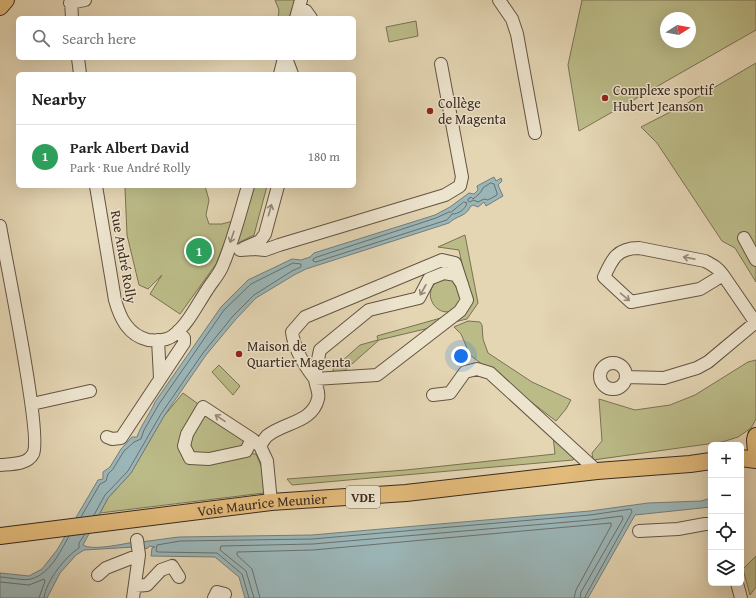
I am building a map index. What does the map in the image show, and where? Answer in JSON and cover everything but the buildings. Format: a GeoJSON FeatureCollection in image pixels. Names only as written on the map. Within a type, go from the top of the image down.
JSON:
{"type":"FeatureCollection","features":[{"type":"Feature","properties":{"kind":"main road"},"geometry":{"type":"LineString","coordinates":[[0,7],[6,0]]}},
{"type":"Feature","properties":{"kind":"main road","name":"Voie Maurice Meunier"},"geometry":{"type":"LineString","coordinates":[[597,471],[708,453]]}},
{"type":"Feature","properties":{"kind":"main road"},"geometry":{"type":"LineString","coordinates":[[744,458],[756,460]]}},
{"type":"Feature","properties":{"kind":"main road","name":"Voie Maurice Meunier"},"geometry":{"type":"LineString","coordinates":[[0,536],[270,502],[406,493],[597,471],[708,461]]}},
{"type":"Feature","properties":{"kind":"street"},"geometry":{"type":"LineString","coordinates":[[72,16],[70,1],[85,0]]}},
{"type":"Feature","properties":{"kind":"street"},"geometry":{"type":"LineString","coordinates":[[499,0],[512,19],[517,34],[535,133]]}},
{"type":"Feature","properties":{"kind":"street"},"geometry":{"type":"LineString","coordinates":[[299,9],[306,11],[310,16]]}},
{"type":"Feature","properties":{"kind":"street"},"geometry":{"type":"LineString","coordinates":[[78,60],[80,72]]}},
{"type":"Feature","properties":{"kind":"street"},"geometry":{"type":"LineString","coordinates":[[281,72],[284,60]]}},
{"type":"Feature","properties":{"kind":"street"},"geometry":{"type":"LineString","coordinates":[[286,60],[291,72]]}},
{"type":"Feature","properties":{"kind":"street"},"geometry":{"type":"LineString","coordinates":[[240,250],[265,250],[445,195],[460,186],[462,177],[441,64]]}},
{"type":"Feature","properties":{"kind":"street","name":"Rue André Rolly"},"geometry":{"type":"LineString","coordinates":[[96,188],[115,300],[120,316],[126,326],[138,336],[150,340],[158,340]]}},
{"type":"Feature","properties":{"kind":"street"},"geometry":{"type":"LineString","coordinates":[[160,378],[158,340],[165,340],[178,331],[185,323],[221,268],[236,227],[247,188]]}},
{"type":"Feature","properties":{"kind":"street"},"geometry":{"type":"LineString","coordinates":[[221,268],[240,250],[260,241],[265,234],[277,188]]}},
{"type":"Feature","properties":{"kind":"street"},"geometry":{"type":"LineString","coordinates":[[0,226],[32,404],[35,439],[35,449],[33,455],[28,460],[22,463],[0,465]]}},
{"type":"Feature","properties":{"kind":"street"},"geometry":{"type":"LineString","coordinates":[[266,230],[270,239],[279,245]]}},
{"type":"Feature","properties":{"kind":"street"},"geometry":{"type":"LineString","coordinates":[[744,238],[756,260]]}},
{"type":"Feature","properties":{"kind":"street"},"geometry":{"type":"LineString","coordinates":[[626,377],[664,378],[697,368],[708,362],[756,322],[723,275],[716,267],[705,261],[635,248],[622,251],[616,255],[610,263],[604,277],[632,302],[700,289],[723,275]]}},
{"type":"Feature","properties":{"kind":"street"},"geometry":{"type":"LineString","coordinates":[[442,260],[455,263],[467,300],[460,311],[377,375],[315,379],[305,366],[293,340],[292,332],[305,317],[442,260]]}},
{"type":"Feature","properties":{"kind":"street"},"geometry":{"type":"LineString","coordinates":[[270,502],[267,461],[256,443],[203,407],[186,434],[184,446],[190,458],[209,459],[246,451],[256,443],[278,429],[306,417],[313,411],[319,396],[315,379],[320,350],[369,310],[419,298],[429,279],[444,272],[456,275],[463,284]]}},
{"type":"Feature","properties":{"kind":"street"},"geometry":{"type":"LineString","coordinates":[[106,437],[112,439],[121,438],[184,343],[184,338],[178,331]]}},
{"type":"Feature","properties":{"kind":"street"},"geometry":{"type":"LineString","coordinates":[[433,395],[450,393],[465,372],[477,369],[490,372],[597,471]]}},
{"type":"Feature","properties":{"kind":"street"},"geometry":{"type":"LineString","coordinates":[[32,404],[90,391]]}},
{"type":"Feature","properties":{"kind":"street"},"geometry":{"type":"LineString","coordinates":[[638,531],[678,529],[708,524]]}},
{"type":"Feature","properties":{"kind":"street"},"geometry":{"type":"LineString","coordinates":[[133,598],[138,555],[137,540]]}},
{"type":"Feature","properties":{"kind":"street"},"geometry":{"type":"LineString","coordinates":[[98,575],[106,568],[138,555]]}},
{"type":"Feature","properties":{"kind":"street"},"geometry":{"type":"LineString","coordinates":[[134,586],[147,585],[161,570],[172,566],[180,577]]}},
{"type":"Feature","properties":{"kind":"street"},"geometry":{"type":"LineString","coordinates":[[738,586],[741,598]]}},
{"type":"Feature","properties":{"kind":"green space"},"geometry":{"type":"Polygon","coordinates":[[[275,0],[295,0],[290,16],[278,16],[279,10],[275,0]]]}},
{"type":"Feature","properties":{"kind":"green space","name":"Complexe sportif Hubert Jeanson"},"geometry":{"type":"Polygon","coordinates":[[[582,0],[756,0],[756,30],[579,131],[568,65],[582,0]]]}},
{"type":"Feature","properties":{"kind":"green space"},"geometry":{"type":"Polygon","coordinates":[[[416,21],[418,36],[389,42],[386,27],[416,21]]]}},
{"type":"Feature","properties":{"kind":"green space"},"geometry":{"type":"Polygon","coordinates":[[[756,63],[756,282],[735,248],[722,241],[657,143],[641,127],[686,104],[756,63]]]}},
{"type":"Feature","properties":{"kind":"green space"},"geometry":{"type":"Polygon","coordinates":[[[125,188],[206,188],[209,200],[206,215],[209,224],[222,224],[233,221],[216,264],[180,314],[150,294],[162,275],[148,289],[139,285],[127,235],[125,188]]]}},
{"type":"Feature","properties":{"kind":"green space"},"geometry":{"type":"Polygon","coordinates":[[[250,188],[266,188],[254,235],[238,243],[236,242],[250,188]]]}},
{"type":"Feature","properties":{"kind":"green space"},"geometry":{"type":"Polygon","coordinates":[[[465,235],[478,303],[467,319],[379,340],[334,380],[333,369],[360,345],[378,340],[377,336],[462,312],[470,301],[459,250],[438,247],[465,235]]]}},
{"type":"Feature","properties":{"kind":"green space"},"geometry":{"type":"Polygon","coordinates":[[[441,279],[452,279],[463,296],[457,307],[448,312],[437,308],[431,297],[431,291],[434,285],[441,279]]]}},
{"type":"Feature","properties":{"kind":"green space"},"geometry":{"type":"Polygon","coordinates":[[[468,321],[480,322],[482,325],[483,339],[488,353],[532,382],[571,400],[556,421],[470,355],[461,334],[454,327],[468,321]]]}},
{"type":"Feature","properties":{"kind":"green space"},"geometry":{"type":"Polygon","coordinates":[[[756,360],[756,419],[751,428],[738,437],[722,442],[708,442],[708,444],[593,460],[592,453],[602,441],[599,399],[635,410],[670,405],[695,395],[748,362],[756,360]]]}},
{"type":"Feature","properties":{"kind":"green space"},"geometry":{"type":"Polygon","coordinates":[[[219,365],[240,386],[233,395],[212,372],[219,365]]]}},
{"type":"Feature","properties":{"kind":"green space"},"geometry":{"type":"Polygon","coordinates":[[[183,393],[241,435],[247,453],[256,454],[265,475],[264,493],[100,513],[108,498],[131,473],[164,416],[183,393]]]}},
{"type":"Feature","properties":{"kind":"green space"},"geometry":{"type":"Polygon","coordinates":[[[553,436],[575,458],[573,460],[292,485],[287,479],[406,470],[555,454],[553,436]]]}},
{"type":"Feature","properties":{"kind":"green space"},"geometry":{"type":"Polygon","coordinates":[[[756,556],[756,587],[750,595],[744,573],[744,568],[756,556]]]}},
{"type":"Feature","properties":{"kind":"water"},"geometry":{"type":"Polygon","coordinates":[[[494,177],[496,181],[501,178],[502,181],[498,185],[503,196],[486,206],[484,202],[478,207],[473,205],[464,214],[449,223],[306,269],[256,298],[206,355],[164,416],[131,473],[108,498],[83,545],[87,547],[100,547],[134,542],[134,547],[84,550],[76,555],[60,573],[47,598],[0,598],[0,573],[29,576],[42,569],[57,550],[98,480],[103,479],[103,472],[110,467],[121,449],[132,437],[137,437],[155,402],[221,307],[248,280],[292,259],[301,260],[310,257],[314,253],[435,215],[450,207],[469,193],[474,194],[478,190],[477,186],[494,177]]]}},
{"type":"Feature","properties":{"kind":"water"},"geometry":{"type":"Polygon","coordinates":[[[708,499],[708,507],[635,515],[588,598],[245,598],[239,577],[215,557],[151,556],[152,548],[155,547],[149,546],[148,548],[144,549],[141,542],[179,537],[312,535],[590,511],[648,503],[701,501],[708,499]]]}},
{"type":"Feature","properties":{"kind":"place","name":"Complexe sportif Hubert Jeanson"},"geometry":{"type":"Point","coordinates":[605,98]}},
{"type":"Feature","properties":{"kind":"place","name":"Collège de Magenta"},"geometry":{"type":"Point","coordinates":[430,111]}},
{"type":"Feature","properties":{"kind":"place","name":"Park Albert David"},"geometry":{"type":"Point","coordinates":[199,251]}},
{"type":"Feature","properties":{"kind":"place","name":"Maison de Quartier Magenta"},"geometry":{"type":"Point","coordinates":[239,354]}}]}
